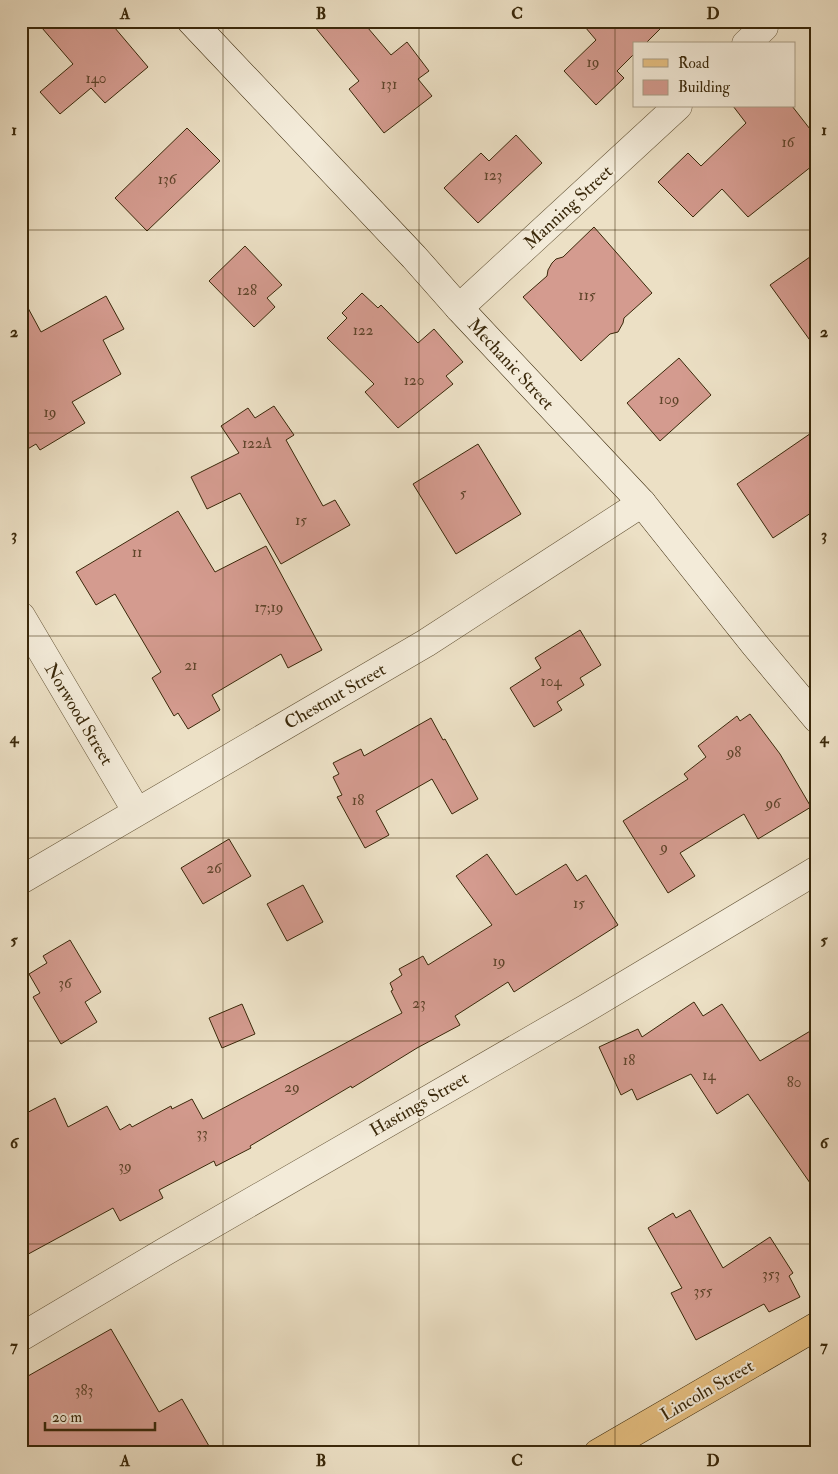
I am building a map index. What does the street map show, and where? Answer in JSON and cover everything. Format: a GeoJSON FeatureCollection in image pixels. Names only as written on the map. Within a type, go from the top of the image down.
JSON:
{"type":"FeatureCollection","features":[{"type":"Feature","properties":{"kind":"main road","name":"Lincoln Street"},"geometry":{"type":"LineString","coordinates":[[598,1453],[817,1326]]}},
{"type":"Feature","properties":{"kind":"street","name":"Mechanic Street"},"geometry":{"type":"LineString","coordinates":[[195,23],[642,503],[755,645],[817,719]]}},
{"type":"Feature","properties":{"kind":"street","name":"Manning Street"},"geometry":{"type":"LineString","coordinates":[[459,308],[676,108]]}},
{"type":"Feature","properties":{"kind":"street","name":"Chestnut Street"},"geometry":{"type":"LineString","coordinates":[[21,880],[426,642],[642,503]]}},
{"type":"Feature","properties":{"kind":"street","name":"Norwood Street"},"geometry":{"type":"LineString","coordinates":[[21,616],[137,812]]}},
{"type":"Feature","properties":{"kind":"street","name":"Hastings Street"},"geometry":{"type":"LineString","coordinates":[[21,1338],[174,1246],[585,1009],[817,870]]}},
{"type":"Feature","properties":{"kind":"building"},"geometry":{"type":"Polygon","coordinates":[[[36,21],[109,21],[148,67],[105,103],[91,88],[60,114],[40,92],[73,64],[36,21]]]}},
{"type":"Feature","properties":{"kind":"building"},"geometry":{"type":"Polygon","coordinates":[[[310,21],[362,21],[391,55],[407,42],[429,71],[418,79],[432,96],[384,133],[349,89],[359,81],[310,21]]]}},
{"type":"Feature","properties":{"kind":"building"},"geometry":{"type":"Polygon","coordinates":[[[580,21],[668,21],[647,42],[633,42],[633,55],[617,71],[624,78],[596,105],[564,71],[596,40],[580,21]]]}},
{"type":"Feature","properties":{"kind":"building"},"geometry":{"type":"Polygon","coordinates":[[[735,108],[794,108],[817,138],[817,162],[748,217],[722,189],[693,217],[658,182],[688,153],[701,166],[746,123],[735,108]]]}},
{"type":"Feature","properties":{"kind":"building"},"geometry":{"type":"Polygon","coordinates":[[[187,128],[220,161],[147,231],[115,198],[187,128]]]}},
{"type":"Feature","properties":{"kind":"building"},"geometry":{"type":"Polygon","coordinates":[[[516,135],[542,163],[478,223],[444,188],[481,153],[489,161],[516,135]]]}},
{"type":"Feature","properties":{"kind":"building"},"geometry":{"type":"Polygon","coordinates":[[[594,227],[652,293],[624,318],[618,332],[610,334],[581,361],[523,297],[547,276],[548,270],[556,259],[563,257],[594,227]]]}},
{"type":"Feature","properties":{"kind":"building"},"geometry":{"type":"Polygon","coordinates":[[[245,246],[282,285],[267,298],[275,307],[254,327],[209,281],[245,246]]]}},
{"type":"Feature","properties":{"kind":"building"},"geometry":{"type":"Polygon","coordinates":[[[817,252],[817,350],[770,285],[817,252]]]}},
{"type":"Feature","properties":{"kind":"building"},"geometry":{"type":"Polygon","coordinates":[[[362,293],[378,308],[381,305],[418,343],[434,329],[463,362],[446,376],[453,384],[398,428],[365,392],[374,384],[327,338],[347,318],[342,313],[362,293]]]}},
{"type":"Feature","properties":{"kind":"building"},"geometry":{"type":"Polygon","coordinates":[[[21,295],[41,332],[106,296],[124,329],[103,340],[121,374],[72,402],[85,423],[40,450],[36,444],[21,453],[21,295]]]}},
{"type":"Feature","properties":{"kind":"building"},"geometry":{"type":"Polygon","coordinates":[[[679,358],[711,395],[660,441],[627,403],[679,358]]]}},
{"type":"Feature","properties":{"kind":"building"},"geometry":{"type":"Polygon","coordinates":[[[274,406],[294,435],[286,440],[323,506],[335,500],[350,525],[281,564],[240,493],[207,509],[191,477],[239,453],[221,426],[248,408],[255,418],[274,406]]]}},
{"type":"Feature","properties":{"kind":"building"},"geometry":{"type":"Polygon","coordinates":[[[817,429],[817,509],[773,538],[737,484],[817,429]]]}},
{"type":"Feature","properties":{"kind":"building"},"geometry":{"type":"Polygon","coordinates":[[[478,444],[521,514],[456,554],[413,484],[478,444]]]}},
{"type":"Feature","properties":{"kind":"building"},"geometry":{"type":"Polygon","coordinates":[[[178,511],[215,572],[266,546],[322,650],[288,668],[281,654],[212,695],[220,710],[188,729],[178,713],[174,716],[152,678],[161,672],[115,594],[96,605],[76,572],[178,511]]]}},
{"type":"Feature","properties":{"kind":"building"},"geometry":{"type":"Polygon","coordinates":[[[580,630],[601,665],[580,678],[584,685],[557,702],[562,710],[534,727],[510,688],[541,668],[535,658],[580,630]]]}},
{"type":"Feature","properties":{"kind":"building"},"geometry":{"type":"Polygon","coordinates":[[[750,714],[780,754],[811,807],[758,839],[744,814],[680,853],[695,876],[668,893],[623,821],[688,779],[684,774],[706,757],[698,746],[737,716],[740,721],[750,714]]]}},
{"type":"Feature","properties":{"kind":"building"},"geometry":{"type":"Polygon","coordinates":[[[431,718],[443,740],[445,739],[478,799],[452,814],[432,779],[376,811],[389,835],[365,848],[337,797],[342,795],[333,777],[339,774],[333,763],[361,749],[364,756],[431,718]]]}},
{"type":"Feature","properties":{"kind":"building"},"geometry":{"type":"Polygon","coordinates":[[[229,839],[251,876],[203,904],[181,868],[229,839]]]}},
{"type":"Feature","properties":{"kind":"building"},"geometry":{"type":"Polygon","coordinates":[[[487,854],[516,895],[566,864],[577,881],[586,875],[618,925],[514,992],[508,982],[455,1016],[460,1025],[417,1048],[352,1088],[351,1086],[250,1146],[251,1148],[216,1166],[214,1161],[159,1190],[163,1198],[120,1221],[113,1208],[21,1258],[21,1116],[55,1098],[68,1127],[107,1106],[120,1130],[130,1124],[132,1127],[171,1106],[172,1109],[192,1099],[203,1119],[402,1013],[391,991],[393,990],[390,983],[402,975],[399,969],[423,956],[428,965],[492,925],[456,876],[487,854]]]}},
{"type":"Feature","properties":{"kind":"building"},"geometry":{"type":"Polygon","coordinates":[[[303,885],[323,922],[287,941],[267,904],[303,885]]]}},
{"type":"Feature","properties":{"kind":"building"},"geometry":{"type":"Polygon","coordinates":[[[70,940],[101,992],[85,1002],[97,1022],[61,1044],[33,997],[40,993],[29,974],[47,963],[43,956],[70,940]]]}},
{"type":"Feature","properties":{"kind":"building"},"geometry":{"type":"Polygon","coordinates":[[[694,1002],[703,1016],[722,1004],[760,1061],[817,1027],[817,1193],[748,1094],[717,1114],[691,1074],[637,1100],[632,1089],[621,1095],[599,1047],[638,1029],[642,1037],[694,1002]]]}},
{"type":"Feature","properties":{"kind":"building"},"geometry":{"type":"Polygon","coordinates":[[[242,1004],[255,1034],[222,1048],[209,1018],[242,1004]]]}},
{"type":"Feature","properties":{"kind":"building"},"geometry":{"type":"Polygon","coordinates":[[[690,1210],[723,1268],[770,1237],[793,1273],[789,1276],[800,1297],[769,1312],[764,1304],[696,1340],[671,1293],[682,1288],[648,1228],[673,1213],[676,1218],[690,1210]]]}},
{"type":"Feature","properties":{"kind":"building"},"geometry":{"type":"Polygon","coordinates":[[[111,1329],[159,1412],[182,1399],[213,1453],[21,1453],[21,1380],[111,1329]]]}}]}
